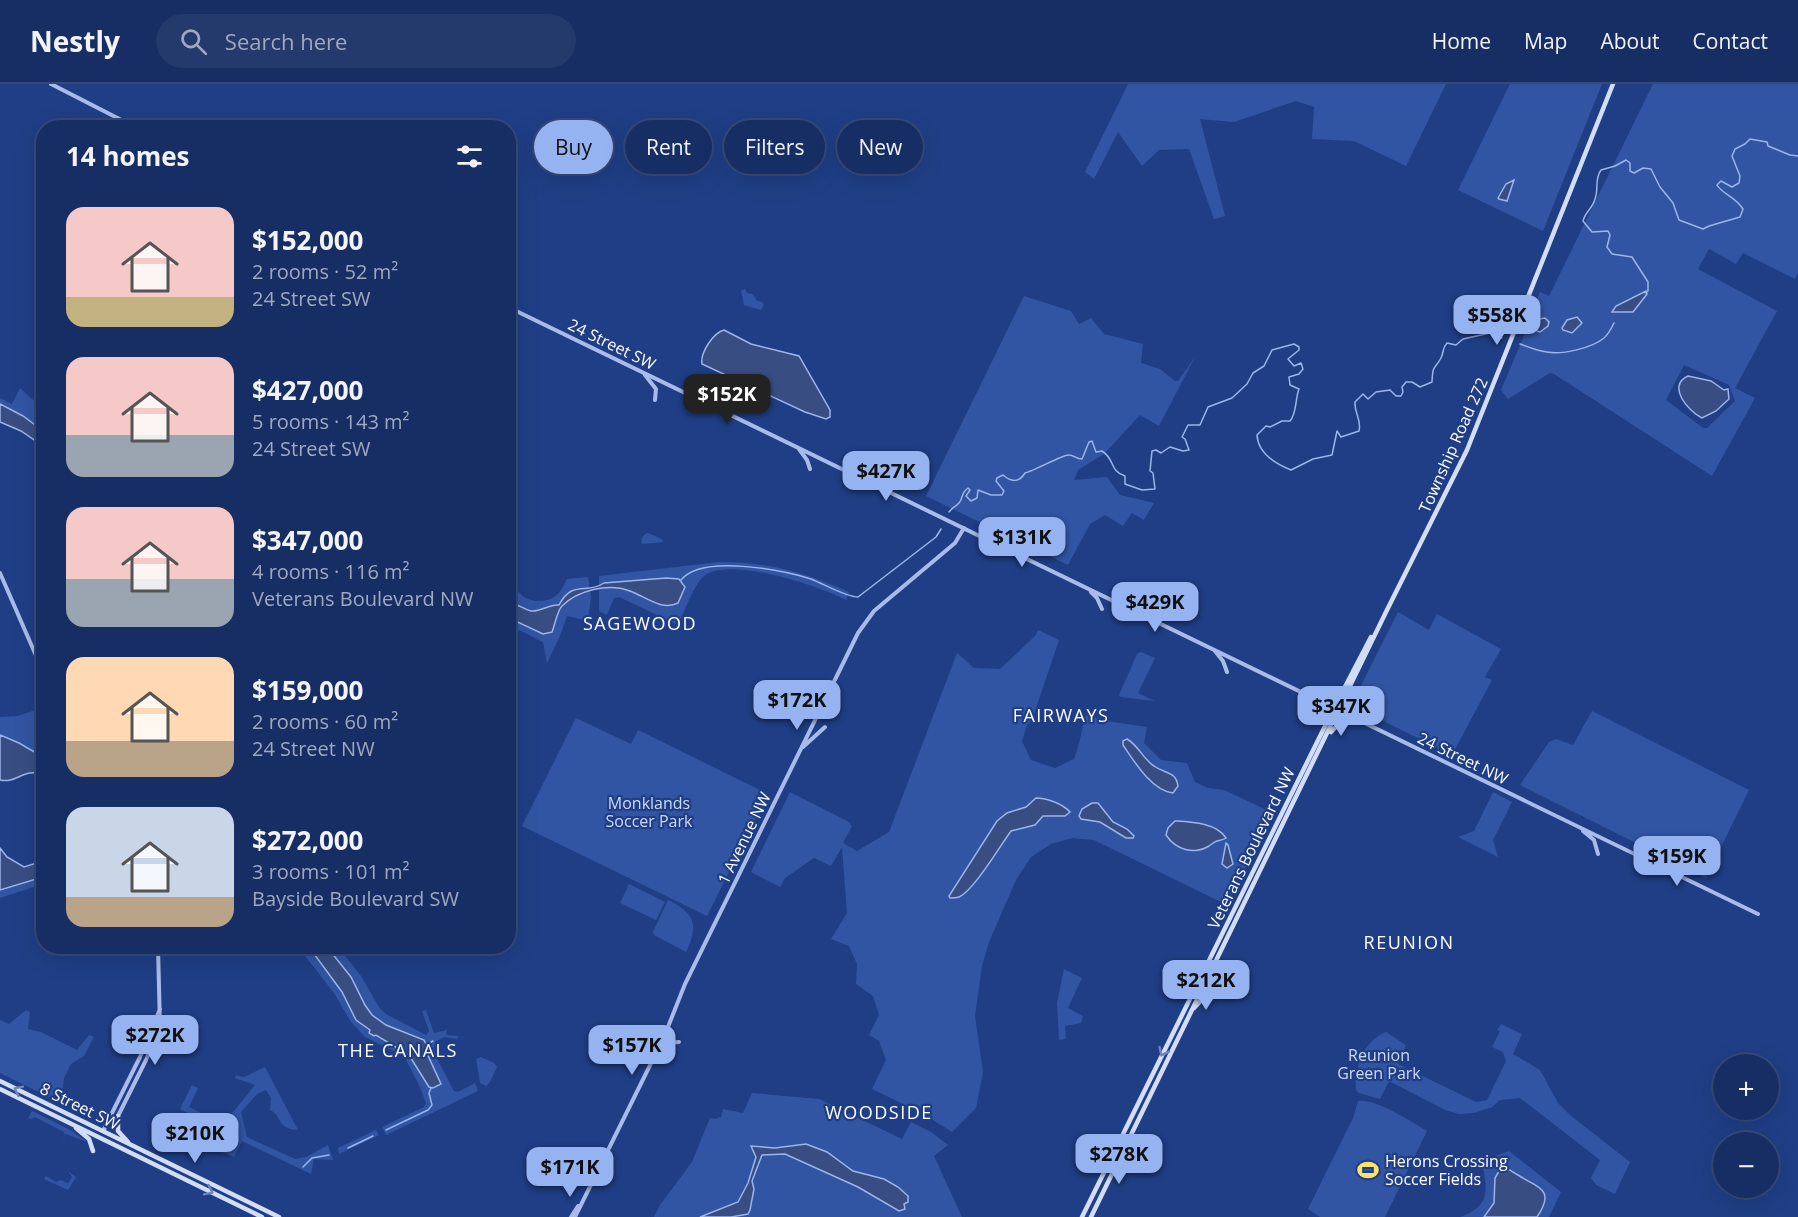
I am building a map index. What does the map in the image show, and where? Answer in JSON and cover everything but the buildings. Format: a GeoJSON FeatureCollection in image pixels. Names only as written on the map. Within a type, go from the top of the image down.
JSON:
{"type":"FeatureCollection","features":[{"type":"Feature","properties":{"kind":"main road","name":"Township Road 272"},"geometry":{"type":"LineString","coordinates":[[1386,612],[1467,450],[1613,84]]}},
{"type":"Feature","properties":{"kind":"main road","name":"Veterans Boulevard NW"},"geometry":{"type":"LineString","coordinates":[[1091,1217],[1322,744],[1336,709],[1386,612]]}},
{"type":"Feature","properties":{"kind":"main road"},"geometry":{"type":"LineString","coordinates":[[1308,695],[1326,712],[1327,721]]}},
{"type":"Feature","properties":{"kind":"main road","name":"Veterans Boulevard NW"},"geometry":{"type":"LineString","coordinates":[[1082,1217],[1327,721],[1336,709]]}},
{"type":"Feature","properties":{"kind":"main road"},"geometry":{"type":"LineString","coordinates":[[1322,744],[1340,721],[1346,718],[1356,718]]}},
{"type":"Feature","properties":{"kind":"main road"},"geometry":{"type":"LineString","coordinates":[[1187,1018],[1206,994],[1217,990]]}},
{"type":"Feature","properties":{"kind":"main road","name":"8 Street SW"},"geometry":{"type":"LineString","coordinates":[[0,1080],[279,1217]]}},
{"type":"Feature","properties":{"kind":"main road","name":"8 Street SW"},"geometry":{"type":"LineString","coordinates":[[0,1089],[262,1217]]}},
{"type":"Feature","properties":{"kind":"main road"},"geometry":{"type":"LineString","coordinates":[[118,1116],[118,1131],[130,1144]]}},
{"type":"Feature","properties":{"kind":"main road"},"geometry":{"type":"LineString","coordinates":[[69,1123],[89,1139],[93,1151]]}},
{"type":"Feature","properties":{"kind":"street"},"geometry":{"type":"LineString","coordinates":[[51,84],[123,120]]}},
{"type":"Feature","properties":{"kind":"street"},"geometry":{"type":"LineString","coordinates":[[116,116],[126,120]]}},
{"type":"Feature","properties":{"kind":"street","name":"24 Street SW"},"geometry":{"type":"LineString","coordinates":[[516,311],[964,528]]}},
{"type":"Feature","properties":{"kind":"street"},"geometry":{"type":"LineString","coordinates":[[643,373],[656,389],[655,400]]}},
{"type":"Feature","properties":{"kind":"street"},"geometry":{"type":"LineString","coordinates":[[799,448],[810,469]]}},
{"type":"Feature","properties":{"kind":"street","name":"24 Street NW"},"geometry":{"type":"LineString","coordinates":[[964,528],[1758,914]]}},
{"type":"Feature","properties":{"kind":"street","name":"1 Avenue NW"},"geometry":{"type":"LineString","coordinates":[[573,1217],[656,1053],[685,984],[864,622],[891,595],[955,543],[964,528]]}},
{"type":"Feature","properties":{"kind":"street"},"geometry":{"type":"LineString","coordinates":[[0,573],[36,656]]}},
{"type":"Feature","properties":{"kind":"street"},"geometry":{"type":"LineString","coordinates":[[1089,589],[1097,598],[1102,609]]}},
{"type":"Feature","properties":{"kind":"street"},"geometry":{"type":"LineString","coordinates":[[1212,649],[1223,661],[1227,672]]}},
{"type":"Feature","properties":{"kind":"street"},"geometry":{"type":"LineString","coordinates":[[800,749],[825,727]]}},
{"type":"Feature","properties":{"kind":"street"},"geometry":{"type":"LineString","coordinates":[[1572,824],[1594,840],[1598,855]]}},
{"type":"Feature","properties":{"kind":"street"},"geometry":{"type":"LineString","coordinates":[[118,1116],[157,1036],[161,1020],[158,954]]}},
{"type":"Feature","properties":{"kind":"street"},"geometry":{"type":"LineString","coordinates":[[104,1131],[140,1057],[160,1008]]}},
{"type":"Feature","properties":{"kind":"street"},"geometry":{"type":"LineString","coordinates":[[656,1053],[666,1043],[679,1042]]}},
{"type":"Feature","properties":{"kind":"street"},"geometry":{"type":"LineString","coordinates":[[591,1184],[602,1176],[610,1174]]}},
{"type":"Feature","properties":{"kind":"green space"},"geometry":{"type":"Polygon","coordinates":[[[1128,84],[1446,84],[1406,166],[1354,141],[1312,139],[1314,107],[1296,101],[1234,122],[1200,119],[1225,216],[1214,219],[1189,149],[1159,150],[1142,166],[1118,132],[1094,179],[1085,172],[1128,84]]]}},
{"type":"Feature","properties":{"kind":"green space"},"geometry":{"type":"Polygon","coordinates":[[[1510,84],[1602,84],[1543,231],[1458,190],[1510,84]]]}},
{"type":"Feature","properties":{"kind":"green space"},"geometry":{"type":"Polygon","coordinates":[[[1653,84],[1798,84],[1798,273],[1795,279],[1743,253],[1736,264],[1709,249],[1698,269],[1777,311],[1735,388],[1755,398],[1712,476],[1554,374],[1550,373],[1508,399],[1501,390],[1540,292],[1549,296],[1653,84]],[[1684,365],[1666,400],[1703,428],[1707,428],[1735,401],[1729,385],[1684,365]]]}},
{"type":"Feature","properties":{"kind":"green space"},"geometry":{"type":"Polygon","coordinates":[[[745,289],[757,301],[762,302],[764,305],[761,310],[744,305],[741,291],[745,289]]]}},
{"type":"Feature","properties":{"kind":"green space"},"geometry":{"type":"Polygon","coordinates":[[[1024,296],[1071,311],[1079,324],[1091,318],[1104,334],[1143,344],[1141,363],[1160,369],[1175,381],[1178,381],[1195,357],[1159,426],[1140,415],[1104,454],[1078,470],[1074,480],[1107,477],[1120,495],[1154,503],[1144,520],[1132,513],[1123,526],[1105,515],[1090,524],[1068,565],[926,496],[1024,296]]]}},
{"type":"Feature","properties":{"kind":"green space"},"geometry":{"type":"Polygon","coordinates":[[[20,388],[36,403],[36,426],[0,404],[0,398],[12,404],[20,388]]]}},
{"type":"Feature","properties":{"kind":"green space"},"geometry":{"type":"Polygon","coordinates":[[[648,533],[662,539],[663,542],[642,544],[642,537],[648,533]]]}},
{"type":"Feature","properties":{"kind":"green space"},"geometry":{"type":"Polygon","coordinates":[[[719,562],[770,566],[817,579],[849,592],[846,600],[775,575],[733,569],[716,571],[700,580],[678,625],[619,597],[614,598],[607,615],[599,611],[599,576],[719,562]]]}},
{"type":"Feature","properties":{"kind":"green space"},"geometry":{"type":"Polygon","coordinates":[[[588,577],[591,597],[588,621],[567,616],[547,663],[543,642],[519,630],[516,631],[516,588],[524,597],[540,601],[557,595],[567,579],[588,577]]]}},
{"type":"Feature","properties":{"kind":"green space"},"geometry":{"type":"Polygon","coordinates":[[[1398,612],[1429,630],[1437,614],[1501,649],[1485,677],[1492,680],[1452,755],[1351,705],[1398,612]]]}},
{"type":"Feature","properties":{"kind":"green space"},"geometry":{"type":"Polygon","coordinates":[[[1038,630],[1059,640],[1032,720],[1027,725],[1022,741],[1031,760],[1055,768],[1074,759],[1086,715],[1106,721],[1147,727],[1144,743],[1161,760],[1187,763],[1195,782],[1208,788],[1224,790],[1273,813],[1227,905],[1094,840],[1072,838],[1051,844],[1031,857],[1016,880],[989,942],[982,966],[975,1016],[983,1072],[976,1108],[952,1132],[922,1113],[872,1089],[886,1060],[879,1041],[869,1035],[879,1015],[873,996],[856,984],[857,964],[849,946],[831,939],[847,913],[842,847],[831,866],[814,858],[785,878],[780,887],[751,872],[790,792],[849,822],[852,826],[843,843],[857,851],[889,832],[957,653],[974,668],[1000,669],[1035,636],[1038,630]]]}},
{"type":"Feature","properties":{"kind":"green space"},"geometry":{"type":"Polygon","coordinates":[[[1141,652],[1155,658],[1138,693],[1155,701],[1119,695],[1137,654],[1141,652]]]}},
{"type":"Feature","properties":{"kind":"green space"},"geometry":{"type":"Polygon","coordinates":[[[36,710],[36,753],[0,735],[0,717],[17,716],[36,710]]]}},
{"type":"Feature","properties":{"kind":"green space"},"geometry":{"type":"Polygon","coordinates":[[[1592,711],[1749,790],[1706,878],[1520,785],[1549,742],[1556,739],[1573,745],[1592,711]]]}},
{"type":"Feature","properties":{"kind":"green space","name":"Monklands Soccer Park"},"geometry":{"type":"Polygon","coordinates":[[[576,718],[631,744],[638,730],[768,794],[707,916],[522,826],[576,718]]]}},
{"type":"Feature","properties":{"kind":"green space"},"geometry":{"type":"Polygon","coordinates":[[[1493,792],[1512,802],[1493,840],[1498,857],[1458,837],[1474,831],[1493,792]]]}},
{"type":"Feature","properties":{"kind":"green space"},"geometry":{"type":"Polygon","coordinates":[[[36,879],[36,886],[0,898],[0,890],[36,879]]]}},
{"type":"Feature","properties":{"kind":"green space"},"geometry":{"type":"Polygon","coordinates":[[[629,884],[665,902],[656,920],[620,903],[629,884]]]}},
{"type":"Feature","properties":{"kind":"green space"},"geometry":{"type":"Polygon","coordinates":[[[668,900],[684,910],[692,921],[692,934],[686,952],[654,935],[653,932],[668,900]]]}},
{"type":"Feature","properties":{"kind":"green space"},"geometry":{"type":"Polygon","coordinates":[[[303,954],[344,954],[386,1014],[426,1035],[429,1031],[422,1011],[426,1010],[434,1033],[447,1030],[446,1035],[459,1036],[457,1039],[444,1037],[435,1042],[433,1051],[454,1091],[458,1092],[475,1083],[478,1091],[386,1135],[382,1127],[424,1107],[426,1103],[404,1056],[365,1037],[351,1022],[334,993],[303,954]]]}},
{"type":"Feature","properties":{"kind":"green space"},"geometry":{"type":"Polygon","coordinates":[[[1064,969],[1082,978],[1068,1008],[1083,1016],[1081,1023],[1065,1026],[1066,1039],[1059,1040],[1057,1003],[1064,969]]]}},
{"type":"Feature","properties":{"kind":"green space"},"geometry":{"type":"Polygon","coordinates":[[[26,1010],[30,1012],[28,1029],[41,1032],[77,1050],[89,1035],[94,1037],[84,1056],[71,1064],[64,1078],[61,1103],[0,1073],[0,1020],[9,1024],[26,1010]]]}},
{"type":"Feature","properties":{"kind":"green space","name":"Reunion Green Park"},"geometry":{"type":"Polygon","coordinates":[[[1501,1024],[1522,1034],[1513,1054],[1540,1070],[1558,1103],[1630,1162],[1615,1194],[1596,1185],[1591,1178],[1600,1160],[1520,1098],[1500,1100],[1492,1107],[1474,1113],[1459,1114],[1445,1110],[1389,1081],[1380,1099],[1356,1090],[1359,1064],[1366,1048],[1378,1036],[1386,1032],[1406,1045],[1398,1064],[1476,1102],[1487,1100],[1506,1061],[1503,1052],[1492,1047],[1501,1024]]]}},
{"type":"Feature","properties":{"kind":"green space"},"geometry":{"type":"Polygon","coordinates":[[[481,1057],[494,1063],[497,1067],[486,1086],[480,1083],[476,1059],[481,1057]]]}},
{"type":"Feature","properties":{"kind":"green space"},"geometry":{"type":"Polygon","coordinates":[[[265,1067],[298,1130],[283,1125],[270,1110],[271,1098],[266,1090],[257,1094],[241,1112],[247,1137],[295,1159],[306,1157],[328,1145],[333,1160],[314,1159],[311,1174],[242,1141],[234,1157],[222,1152],[230,1134],[180,1109],[192,1085],[198,1088],[189,1107],[213,1119],[230,1116],[255,1085],[235,1078],[236,1075],[244,1077],[265,1067]]]}},
{"type":"Feature","properties":{"kind":"green space"},"geometry":{"type":"Polygon","coordinates":[[[752,1093],[819,1099],[902,1139],[911,1122],[931,1132],[948,1145],[934,1156],[962,1217],[654,1217],[660,1205],[692,1162],[710,1118],[721,1117],[723,1109],[743,1113],[752,1093]]]}},
{"type":"Feature","properties":{"kind":"green space","name":"Herons Crossing Soccer Fields"},"geometry":{"type":"Polygon","coordinates":[[[1358,1101],[1374,1103],[1427,1131],[1385,1217],[1320,1217],[1308,1209],[1353,1118],[1358,1101]]]}},
{"type":"Feature","properties":{"kind":"green space"},"geometry":{"type":"Polygon","coordinates":[[[32,1111],[72,1131],[87,1142],[66,1134],[61,1143],[64,1132],[35,1117],[28,1118],[32,1111]]]}},
{"type":"Feature","properties":{"kind":"green space"},"geometry":{"type":"Polygon","coordinates":[[[376,1130],[379,1135],[339,1154],[338,1148],[376,1130]]]}},
{"type":"Feature","properties":{"kind":"green space"},"geometry":{"type":"Polygon","coordinates":[[[1509,1151],[1561,1192],[1549,1217],[1460,1217],[1478,1207],[1485,1195],[1482,1161],[1509,1151]]]}},
{"type":"Feature","properties":{"kind":"green space"},"geometry":{"type":"Polygon","coordinates":[[[68,1171],[76,1177],[68,1190],[44,1179],[46,1176],[56,1182],[60,1180],[68,1183],[72,1177],[68,1171]]]}},
{"type":"Feature","properties":{"kind":"shaded area"},"geometry":{"type":"Polygon","coordinates":[[[1514,180],[1507,201],[1499,199],[1506,184],[1514,180]]]}},
{"type":"Feature","properties":{"kind":"shaded area"},"geometry":{"type":"Polygon","coordinates":[[[1646,291],[1647,294],[1633,312],[1612,312],[1616,306],[1646,291]]]}},
{"type":"Feature","properties":{"kind":"shaded area"},"geometry":{"type":"Polygon","coordinates":[[[1577,317],[1582,323],[1572,333],[1563,330],[1567,320],[1577,317]]]}},
{"type":"Feature","properties":{"kind":"shaded area"},"geometry":{"type":"Polygon","coordinates":[[[1545,318],[1549,322],[1548,326],[1540,332],[1534,330],[1534,323],[1545,318]]]}},
{"type":"Feature","properties":{"kind":"shaded area"},"geometry":{"type":"Polygon","coordinates":[[[724,330],[751,344],[799,356],[830,410],[830,417],[826,419],[805,412],[702,364],[703,354],[708,344],[724,330]]]}},
{"type":"Feature","properties":{"kind":"shaded area"},"geometry":{"type":"Polygon","coordinates":[[[1688,376],[1711,381],[1724,390],[1728,389],[1729,399],[1716,411],[1702,418],[1686,405],[1679,392],[1682,380],[1688,376]]]}},
{"type":"Feature","properties":{"kind":"shaded area"},"geometry":{"type":"Polygon","coordinates":[[[0,404],[36,426],[36,441],[21,431],[0,422],[0,404]]]}},
{"type":"Feature","properties":{"kind":"shaded area"},"geometry":{"type":"Polygon","coordinates":[[[666,578],[679,579],[685,587],[678,603],[672,605],[660,604],[621,589],[603,588],[585,592],[569,600],[560,608],[552,632],[543,634],[516,621],[516,604],[535,611],[559,605],[569,592],[604,583],[666,578]]]}},
{"type":"Feature","properties":{"kind":"shaded area"},"geometry":{"type":"Polygon","coordinates":[[[0,735],[36,753],[36,773],[6,781],[0,780],[0,735]]]}},
{"type":"Feature","properties":{"kind":"shaded area"},"geometry":{"type":"Polygon","coordinates":[[[1127,739],[1150,763],[1175,778],[1178,786],[1173,793],[1157,786],[1144,774],[1123,745],[1123,741],[1127,739]]]}},
{"type":"Feature","properties":{"kind":"shaded area"},"geometry":{"type":"Polygon","coordinates":[[[1036,798],[1054,802],[1070,812],[1065,816],[1043,816],[1035,825],[1011,831],[972,886],[959,897],[950,898],[949,896],[997,821],[1007,813],[1026,807],[1036,798]]]}},
{"type":"Feature","properties":{"kind":"shaded area"},"geometry":{"type":"Polygon","coordinates":[[[1092,803],[1098,803],[1113,822],[1127,829],[1134,836],[1133,838],[1126,838],[1100,822],[1081,819],[1079,816],[1082,809],[1092,803]]]}},
{"type":"Feature","properties":{"kind":"shaded area"},"geometry":{"type":"Polygon","coordinates":[[[1175,821],[1210,826],[1226,838],[1203,849],[1186,850],[1166,835],[1168,828],[1175,821]]]}},
{"type":"Feature","properties":{"kind":"shaded area"},"geometry":{"type":"Polygon","coordinates":[[[1226,843],[1233,864],[1227,868],[1222,864],[1226,843]]]}},
{"type":"Feature","properties":{"kind":"shaded area"},"geometry":{"type":"Polygon","coordinates":[[[0,848],[7,857],[24,867],[36,863],[36,879],[0,890],[0,848]]]}},
{"type":"Feature","properties":{"kind":"shaded area"},"geometry":{"type":"Polygon","coordinates":[[[314,954],[333,954],[351,977],[372,1015],[386,1025],[424,1040],[427,1046],[425,1049],[441,1084],[433,1088],[429,1087],[409,1055],[369,1033],[370,1030],[356,1020],[342,992],[314,954]]]}},
{"type":"Feature","properties":{"kind":"shaded area"},"geometry":{"type":"Polygon","coordinates":[[[806,1144],[827,1152],[853,1171],[884,1179],[898,1187],[908,1196],[908,1202],[904,1204],[905,1209],[899,1211],[858,1187],[785,1154],[762,1155],[752,1181],[754,1189],[748,1214],[731,1217],[700,1217],[738,1202],[748,1183],[756,1157],[751,1146],[775,1148],[806,1144]]]}},
{"type":"Feature","properties":{"kind":"shaded area"},"geometry":{"type":"Polygon","coordinates":[[[1501,1168],[1510,1170],[1542,1190],[1545,1200],[1537,1217],[1484,1217],[1494,1203],[1495,1178],[1501,1168]]]}},
{"type":"Feature","properties":{"kind":"waterway"},"geometry":{"type":"LineString","coordinates":[[1645,293],[1648,291],[1648,282],[1632,257],[1612,254],[1607,247],[1610,235],[1608,231],[1592,232],[1583,221],[1594,202],[1601,170],[1626,160],[1630,163],[1630,171],[1634,173],[1643,168],[1651,169],[1660,187],[1673,203],[1679,220],[1703,229],[1740,217],[1743,209],[1717,185],[1721,181],[1732,187],[1739,183],[1740,176],[1732,156],[1735,149],[1750,139],[1767,142],[1768,146],[1798,156]]}},
{"type":"Feature","properties":{"kind":"waterway"},"geometry":{"type":"LineString","coordinates":[[1520,344],[1553,353],[1577,350],[1599,342],[1614,323]]}},
{"type":"Feature","properties":{"kind":"waterway"},"geometry":{"type":"LineString","coordinates":[[949,512],[959,503],[968,488],[970,490],[966,496],[971,501],[977,498],[978,490],[991,495],[1002,495],[1004,491],[996,481],[997,478],[1003,475],[1009,479],[1018,480],[1025,473],[1066,455],[1082,459],[1089,442],[1092,441],[1096,452],[1102,451],[1106,454],[1114,468],[1125,476],[1125,484],[1142,490],[1155,489],[1153,473],[1150,471],[1152,451],[1156,450],[1161,453],[1170,447],[1183,451],[1189,450],[1182,437],[1188,425],[1200,425],[1208,407],[1232,398],[1247,384],[1253,373],[1264,366],[1272,350],[1294,344],[1299,347],[1299,350],[1288,359],[1294,366],[1301,363],[1303,369],[1299,374],[1289,377],[1290,385],[1299,389],[1294,414],[1290,421],[1266,426],[1257,435],[1264,453],[1291,470],[1313,459],[1332,455],[1337,431],[1341,437],[1359,431],[1360,423],[1355,402],[1363,394],[1368,399],[1376,392],[1390,390],[1396,396],[1401,396],[1402,387],[1406,382],[1412,382],[1420,387],[1432,382],[1433,370],[1447,343],[1456,345],[1463,339],[1490,333],[1502,338]]}},
{"type":"Feature","properties":{"kind":"waterway"},"geometry":{"type":"LineString","coordinates":[[681,580],[691,572],[706,568],[743,566],[798,575],[847,595],[858,597],[936,537],[941,529]]}},
{"type":"Feature","properties":{"kind":"waterway"},"geometry":{"type":"LineString","coordinates":[[426,1045],[433,1041]]}},
{"type":"Feature","properties":{"kind":"waterway"},"geometry":{"type":"LineString","coordinates":[[386,1130],[428,1110],[432,1105],[429,1093],[431,1088]]}},
{"type":"Feature","properties":{"kind":"waterway"},"geometry":{"type":"LineString","coordinates":[[348,1148],[373,1136]]}},
{"type":"Feature","properties":{"kind":"waterway"},"geometry":{"type":"LineString","coordinates":[[303,1167],[312,1158],[329,1155]]}},
{"type":"Feature","properties":{"kind":"place","name":"Herons Crossing Soccer Fields"},"geometry":{"type":"Point","coordinates":[1368,1170]}},
{"type":"Feature","properties":{"kind":"district","name":"SAGEWOOD"},"geometry":{"type":"Point","coordinates":[640,624]}},
{"type":"Feature","properties":{"kind":"district","name":"FAIRWAYS"},"geometry":{"type":"Point","coordinates":[1061,716]}},
{"type":"Feature","properties":{"kind":"district","name":"REUNION"},"geometry":{"type":"Point","coordinates":[1409,943]}},
{"type":"Feature","properties":{"kind":"district","name":"THE CANALS"},"geometry":{"type":"Point","coordinates":[398,1051]}},
{"type":"Feature","properties":{"kind":"district","name":"WOODSIDE"},"geometry":{"type":"Point","coordinates":[879,1113]}}]}
